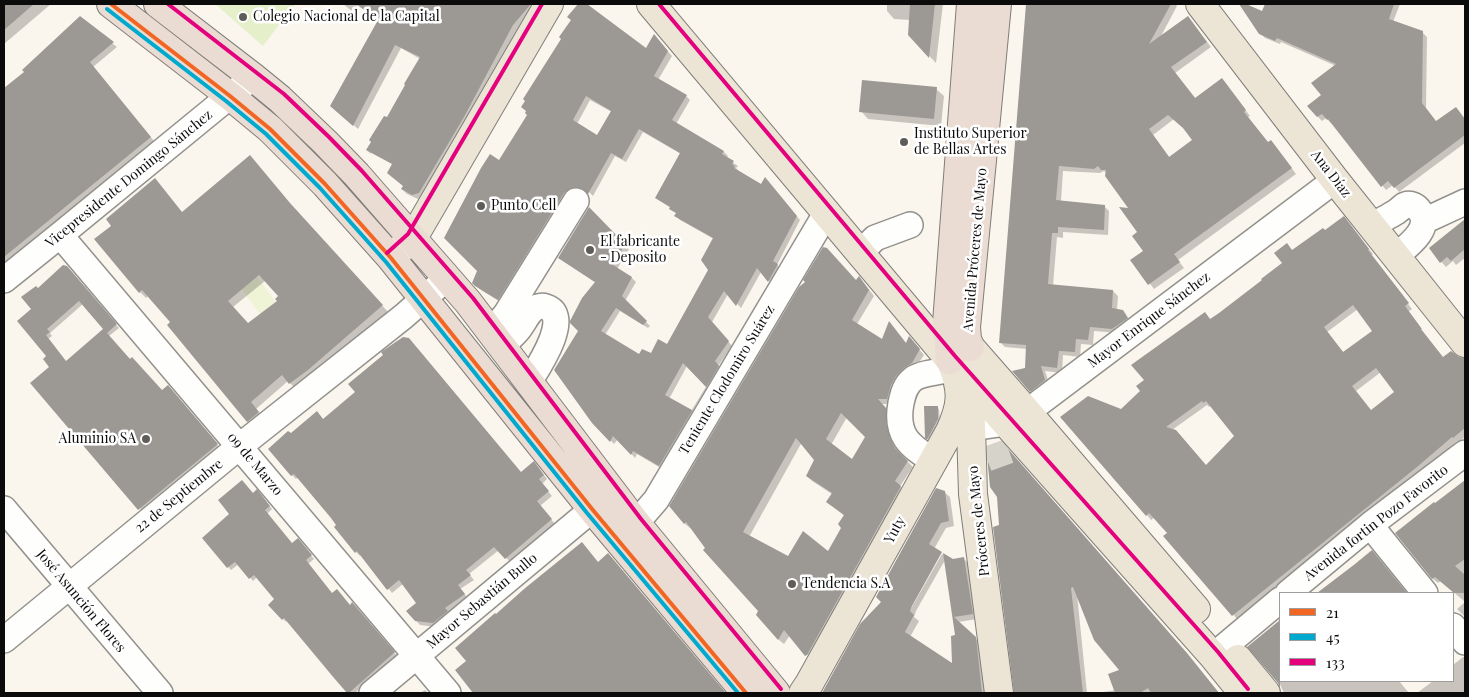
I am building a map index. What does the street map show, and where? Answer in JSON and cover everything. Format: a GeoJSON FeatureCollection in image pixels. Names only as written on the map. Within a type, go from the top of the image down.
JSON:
{"type":"FeatureCollection","features":[{"type":"Feature","properties":{"kind":"highway"},"geometry":{"type":"LineString","coordinates":[[111,4],[270,128],[300,158],[366,229],[423,299],[626,529],[776,693]]}},
{"type":"Feature","properties":{"kind":"highway"},"geometry":{"type":"LineString","coordinates":[[158,4],[280,99],[325,142],[413,238],[468,302],[529,382],[602,501]]}},
{"type":"Feature","properties":{"kind":"highway","name":"Avenida Próceres de Mayo"},"geometry":{"type":"LineString","coordinates":[[961,364],[948,323],[971,4]]}},
{"type":"Feature","properties":{"kind":"highway","name":"Avenida Próceres de Mayo"},"geometry":{"type":"LineString","coordinates":[[961,364],[967,339],[966,327],[997,4]]}},
{"type":"Feature","properties":{"kind":"highway"},"geometry":{"type":"LineString","coordinates":[[626,529],[746,693]]}},
{"type":"Feature","properties":{"kind":"main road"},"geometry":{"type":"LineString","coordinates":[[391,258],[413,238],[549,4]]}},
{"type":"Feature","properties":{"kind":"main road"},"geometry":{"type":"LineString","coordinates":[[651,4],[860,252],[961,364],[1016,417],[1220,650],[1244,693]]}},
{"type":"Feature","properties":{"kind":"main road"},"geometry":{"type":"LineString","coordinates":[[992,4],[991,18],[994,33]]}},
{"type":"Feature","properties":{"kind":"main road","name":"Ana Díaz"},"geometry":{"type":"LineString","coordinates":[[1200,4],[1335,180],[1462,334]]}},
{"type":"Feature","properties":{"kind":"main road","name":"Yuty"},"geometry":{"type":"LineString","coordinates":[[802,693],[809,684],[930,468],[961,430],[959,407],[961,364]]}},
{"type":"Feature","properties":{"kind":"main road"},"geometry":{"type":"LineString","coordinates":[[930,468],[937,470],[948,468],[973,482],[993,461],[1016,417]]}},
{"type":"Feature","properties":{"kind":"main road","name":"Próceres de Mayo"},"geometry":{"type":"LineString","coordinates":[[961,430],[993,461],[999,693]]}},
{"type":"Feature","properties":{"kind":"main road"},"geometry":{"type":"LineString","coordinates":[[993,461],[1220,650],[1266,693]]}},
{"type":"Feature","properties":{"kind":"street","name":"Vicepresidente Domingo Sánchez"},"geometry":{"type":"LineString","coordinates":[[4,280],[253,77]]}},
{"type":"Feature","properties":{"kind":"street","name":"Mayor Enrique Sánchez"},"geometry":{"type":"LineString","coordinates":[[961,430],[1016,417],[1335,180]]}},
{"type":"Feature","properties":{"kind":"street"},"geometry":{"type":"LineString","coordinates":[[496,339],[506,314],[576,201]]}},
{"type":"Feature","properties":{"kind":"street"},"geometry":{"type":"LineString","coordinates":[[1424,221],[1465,202]]}},
{"type":"Feature","properties":{"kind":"street"},"geometry":{"type":"LineString","coordinates":[[1372,226],[1405,205],[1412,204],[1418,208],[1424,221],[1415,241],[1396,256]]}},
{"type":"Feature","properties":{"kind":"street","name":"Teniente Clodomiro Suárez"},"geometry":{"type":"LineString","coordinates":[[626,529],[652,504],[664,487],[827,212]]}},
{"type":"Feature","properties":{"kind":"street"},"geometry":{"type":"LineString","coordinates":[[860,252],[875,238],[910,225]]}},
{"type":"Feature","properties":{"kind":"street","name":"09 de Marzo"},"geometry":{"type":"LineString","coordinates":[[60,235],[448,693]]}},
{"type":"Feature","properties":{"kind":"street","name":"22 de Septiembre"},"geometry":{"type":"LineString","coordinates":[[4,640],[447,278]]}},
{"type":"Feature","properties":{"kind":"street"},"geometry":{"type":"LineString","coordinates":[[496,339],[518,330],[534,308],[540,306],[548,308],[553,312],[556,321],[554,335],[546,354],[529,382]]}},
{"type":"Feature","properties":{"kind":"street"},"geometry":{"type":"LineString","coordinates":[[930,468],[905,439],[900,430],[900,408],[904,390],[913,378],[961,364]]}},
{"type":"Feature","properties":{"kind":"street","name":"Avenida fortin Pozo Favorito"},"geometry":{"type":"LineString","coordinates":[[1289,592],[1370,525],[1465,453]]}},
{"type":"Feature","properties":{"kind":"street","name":"Mayor Sebastián Bullo"},"geometry":{"type":"LineString","coordinates":[[372,693],[602,501]]}},
{"type":"Feature","properties":{"kind":"street","name":"José Asunción Flores"},"geometry":{"type":"LineString","coordinates":[[4,509],[160,693]]}},
{"type":"Feature","properties":{"kind":"street"},"geometry":{"type":"LineString","coordinates":[[1370,525],[1425,592]]}},
{"type":"Feature","properties":{"kind":"street"},"geometry":{"type":"LineString","coordinates":[[1220,650],[1279,601]]}},
{"type":"Feature","properties":{"kind":"street"},"geometry":{"type":"LineString","coordinates":[[1454,627],[1465,642]]}},
{"type":"Feature","properties":{"kind":"green space"},"geometry":{"type":"Polygon","coordinates":[[[215,4],[295,4],[263,46],[215,4]]]}},
{"type":"Feature","properties":{"kind":"green space"},"geometry":{"type":"Polygon","coordinates":[[[252,270],[276,302],[260,314],[236,282],[252,270]]]}},
{"type":"Feature","properties":{"kind":"building"},"geometry":{"type":"Polygon","coordinates":[[[4,4],[34,4],[4,30],[4,4]]]}},
{"type":"Feature","properties":{"kind":"building"},"geometry":{"type":"Polygon","coordinates":[[[356,4],[531,4],[513,25],[464,117],[419,193],[412,195],[401,189],[403,186],[387,173],[392,164],[366,150],[371,142],[369,140],[384,116],[387,117],[420,57],[395,45],[353,126],[330,106],[378,20],[356,4]]]}},
{"type":"Feature","properties":{"kind":"building"},"geometry":{"type":"Polygon","coordinates":[[[578,4],[587,4],[646,48],[654,34],[668,51],[654,76],[687,95],[672,120],[724,151],[722,154],[734,161],[732,164],[735,166],[734,168],[761,184],[765,177],[797,216],[773,261],[778,264],[768,282],[757,268],[736,306],[724,291],[708,317],[729,341],[715,361],[719,366],[659,466],[633,451],[631,455],[613,436],[610,442],[592,423],[554,370],[578,331],[570,321],[582,298],[595,282],[558,258],[589,207],[625,244],[613,265],[632,277],[622,296],[647,321],[643,325],[616,308],[601,331],[639,354],[642,349],[651,353],[658,339],[667,344],[708,270],[701,260],[713,238],[674,216],[676,213],[669,209],[670,207],[655,198],[680,153],[639,129],[622,159],[611,153],[588,194],[583,189],[576,187],[564,193],[498,300],[472,283],[477,271],[444,238],[490,154],[499,160],[527,115],[526,111],[521,107],[525,101],[523,99],[561,39],[559,37],[571,20],[567,17],[578,4]],[[586,96],[573,120],[597,135],[611,111],[586,96]],[[683,363],[665,395],[692,410],[706,387],[683,363]]]}},
{"type":"Feature","properties":{"kind":"building"},"geometry":{"type":"Polygon","coordinates":[[[910,4],[935,4],[929,58],[908,35],[910,4]]]}},
{"type":"Feature","properties":{"kind":"building"},"geometry":{"type":"Polygon","coordinates":[[[1026,4],[1171,4],[1149,44],[1188,16],[1207,42],[1171,67],[1195,98],[1222,78],[1246,110],[1244,112],[1268,142],[1271,140],[1292,168],[1174,254],[1180,262],[1148,285],[1130,260],[1143,251],[1132,236],[1137,232],[1119,207],[1128,208],[1105,176],[1106,170],[1101,170],[1098,166],[1094,169],[1059,166],[1056,200],[1105,205],[1104,230],[1058,227],[1058,233],[1052,233],[1048,284],[1113,290],[1112,308],[1123,310],[1128,318],[1112,329],[1090,327],[1088,340],[1076,339],[1075,352],[1059,351],[1057,368],[1041,366],[1045,380],[1030,392],[1012,371],[1025,368],[1026,345],[999,343],[1026,4]],[[1168,115],[1149,129],[1169,157],[1192,140],[1183,128],[1168,115]]]}},
{"type":"Feature","properties":{"kind":"building"},"geometry":{"type":"Polygon","coordinates":[[[1239,4],[1246,4],[1262,11],[1265,4],[1394,4],[1389,19],[1423,31],[1422,103],[1436,121],[1456,107],[1465,119],[1465,135],[1394,188],[1388,181],[1381,187],[1328,119],[1322,114],[1317,117],[1307,106],[1321,95],[1311,83],[1336,64],[1277,38],[1275,41],[1259,34],[1239,4]]]}},
{"type":"Feature","properties":{"kind":"building"},"geometry":{"type":"Polygon","coordinates":[[[80,16],[114,42],[90,62],[151,137],[4,257],[4,88],[24,72],[22,70],[80,16]]]}},
{"type":"Feature","properties":{"kind":"building"},"geometry":{"type":"Polygon","coordinates":[[[862,80],[937,87],[934,119],[859,112],[862,80]]]}},
{"type":"Feature","properties":{"kind":"building"},"geometry":{"type":"Polygon","coordinates":[[[250,155],[290,203],[383,305],[308,370],[289,384],[282,375],[251,402],[259,412],[247,422],[167,325],[170,322],[142,290],[139,293],[94,239],[111,226],[106,219],[155,178],[182,212],[250,155]],[[259,275],[228,301],[248,323],[277,301],[275,299],[278,296],[259,275]]]}},
{"type":"Feature","properties":{"kind":"building"},"geometry":{"type":"Polygon","coordinates":[[[1344,216],[1409,303],[1405,306],[1443,357],[1451,351],[1459,357],[1465,358],[1465,428],[1232,616],[1163,536],[1167,533],[1149,513],[1146,516],[1060,417],[1088,396],[1121,409],[1140,391],[1136,386],[1144,380],[1131,365],[1205,312],[1210,319],[1262,280],[1282,263],[1274,253],[1287,243],[1292,250],[1323,228],[1325,230],[1344,216]],[[1353,305],[1324,327],[1343,352],[1372,331],[1353,305]],[[1376,368],[1352,386],[1371,410],[1394,392],[1376,368]],[[1202,401],[1166,427],[1176,430],[1206,465],[1234,436],[1206,401],[1203,403],[1202,401]]]}},
{"type":"Feature","properties":{"kind":"building"},"geometry":{"type":"Polygon","coordinates":[[[1465,219],[1465,249],[1451,261],[1447,257],[1440,263],[1429,248],[1465,219]]]}},
{"type":"Feature","properties":{"kind":"building"},"geometry":{"type":"Polygon","coordinates":[[[823,247],[827,248],[856,280],[859,276],[869,290],[852,320],[882,339],[889,321],[906,343],[909,336],[920,349],[912,363],[896,376],[887,399],[878,399],[886,408],[886,424],[890,438],[895,448],[908,461],[895,481],[901,486],[805,656],[784,630],[778,640],[756,615],[758,611],[703,550],[705,548],[686,522],[684,524],[669,506],[799,287],[805,282],[803,280],[823,247]],[[841,413],[826,439],[852,459],[865,437],[841,413]],[[796,438],[743,532],[788,556],[803,531],[828,551],[841,528],[838,524],[844,515],[826,502],[832,493],[806,476],[814,460],[796,438]]]}},
{"type":"Feature","properties":{"kind":"building"},"geometry":{"type":"Polygon","coordinates":[[[63,265],[67,266],[117,324],[107,333],[130,359],[132,357],[162,390],[168,385],[218,444],[138,510],[30,383],[49,367],[43,359],[46,356],[17,321],[31,309],[21,297],[36,286],[38,288],[63,265]],[[79,301],[47,329],[50,332],[46,335],[66,361],[103,329],[79,301]]]}},
{"type":"Feature","properties":{"kind":"building"},"geometry":{"type":"Polygon","coordinates":[[[403,337],[409,338],[521,472],[534,461],[544,475],[539,479],[549,491],[537,501],[552,519],[505,559],[494,547],[466,570],[471,575],[458,585],[465,594],[445,608],[448,611],[433,623],[415,621],[406,611],[416,603],[399,580],[387,590],[357,551],[355,553],[334,527],[336,525],[331,518],[294,474],[291,476],[268,449],[288,431],[291,433],[317,411],[323,419],[355,392],[348,384],[383,355],[381,352],[403,337]]]}},
{"type":"Feature","properties":{"kind":"building"},"geometry":{"type":"Polygon","coordinates":[[[924,406],[938,406],[938,419],[927,440],[925,438],[924,406]]]}},
{"type":"Feature","properties":{"kind":"building"},"geometry":{"type":"Polygon","coordinates":[[[1002,442],[1187,653],[1219,693],[1151,693],[1148,688],[1140,693],[1115,693],[1108,674],[1119,670],[1094,640],[1073,587],[1071,588],[1083,693],[1014,693],[993,527],[999,525],[997,497],[990,487],[987,447],[1002,442]]]}},
{"type":"Feature","properties":{"kind":"building"},"geometry":{"type":"Polygon","coordinates":[[[242,480],[253,493],[257,489],[270,506],[265,510],[292,543],[298,538],[312,555],[306,560],[332,593],[337,589],[350,605],[352,602],[395,652],[349,693],[334,678],[284,618],[282,620],[268,605],[274,599],[254,575],[249,579],[235,562],[227,568],[202,538],[229,514],[218,500],[242,480]]]}},
{"type":"Feature","properties":{"kind":"building"},"geometry":{"type":"Polygon","coordinates":[[[1465,480],[1465,559],[1455,566],[1465,575],[1465,593],[1454,593],[1435,577],[1432,579],[1395,533],[1465,480]]]}},
{"type":"Feature","properties":{"kind":"building"},"geometry":{"type":"Polygon","coordinates":[[[936,488],[945,491],[949,521],[941,523],[929,544],[942,552],[912,606],[910,611],[914,615],[905,632],[952,663],[951,636],[955,635],[943,553],[953,559],[964,557],[973,614],[954,617],[976,637],[982,693],[822,693],[860,624],[881,602],[876,597],[936,488]]]}},
{"type":"Feature","properties":{"kind":"building"},"geometry":{"type":"Polygon","coordinates":[[[582,542],[598,562],[608,553],[726,693],[473,693],[455,670],[466,661],[455,648],[582,542]]]}},
{"type":"Feature","properties":{"kind":"building"},"geometry":{"type":"Polygon","coordinates":[[[1372,550],[1406,592],[1318,592],[1372,550]]]}},
{"type":"Feature","properties":{"kind":"building"},"geometry":{"type":"Polygon","coordinates":[[[1279,621],[1280,688],[1278,683],[1247,647],[1279,621]]]}},
{"type":"Feature","properties":{"kind":"tunnel"},"geometry":{"type":"LineString","coordinates":[[987,459],[1009,451]]}},
{"type":"Feature","properties":{"kind":"transit line","name":"21"},"geometry":{"type":"LineString","coordinates":[[111,4],[270,129],[325,184],[391,258],[592,509],[746,693]]}},
{"type":"Feature","properties":{"kind":"transit line","name":"133"},"geometry":{"type":"LineString","coordinates":[[168,4],[284,94],[362,171],[473,298],[641,519],[781,689]]}},
{"type":"Feature","properties":{"kind":"transit line","name":"133"},"geometry":{"type":"LineString","coordinates":[[387,253],[408,234],[542,4]]}},
{"type":"Feature","properties":{"kind":"transit line","name":"133"},"geometry":{"type":"LineString","coordinates":[[659,4],[955,356],[1218,652],[1248,689]]}},
{"type":"Feature","properties":{"kind":"transit line","name":"45"},"geometry":{"type":"LineString","coordinates":[[107,9],[266,134],[320,188],[386,262],[587,513],[738,693]]}},
{"type":"Feature","properties":{"kind":"place","name":"Colegio Nacional de la Capital"},"geometry":{"type":"Point","coordinates":[243,17]}},
{"type":"Feature","properties":{"kind":"place","name":"Instituto Superior de Bellas Artes"},"geometry":{"type":"Point","coordinates":[904,142]}},
{"type":"Feature","properties":{"kind":"place","name":"Punto Cell"},"geometry":{"type":"Point","coordinates":[481,206]}},
{"type":"Feature","properties":{"kind":"place","name":"El fabricante - Deposito"},"geometry":{"type":"Point","coordinates":[590,250]}},
{"type":"Feature","properties":{"kind":"place","name":"Aluminio SA"},"geometry":{"type":"Point","coordinates":[146,439]}},
{"type":"Feature","properties":{"kind":"place","name":"Tendencia S.A"},"geometry":{"type":"Point","coordinates":[792,584]}}]}
